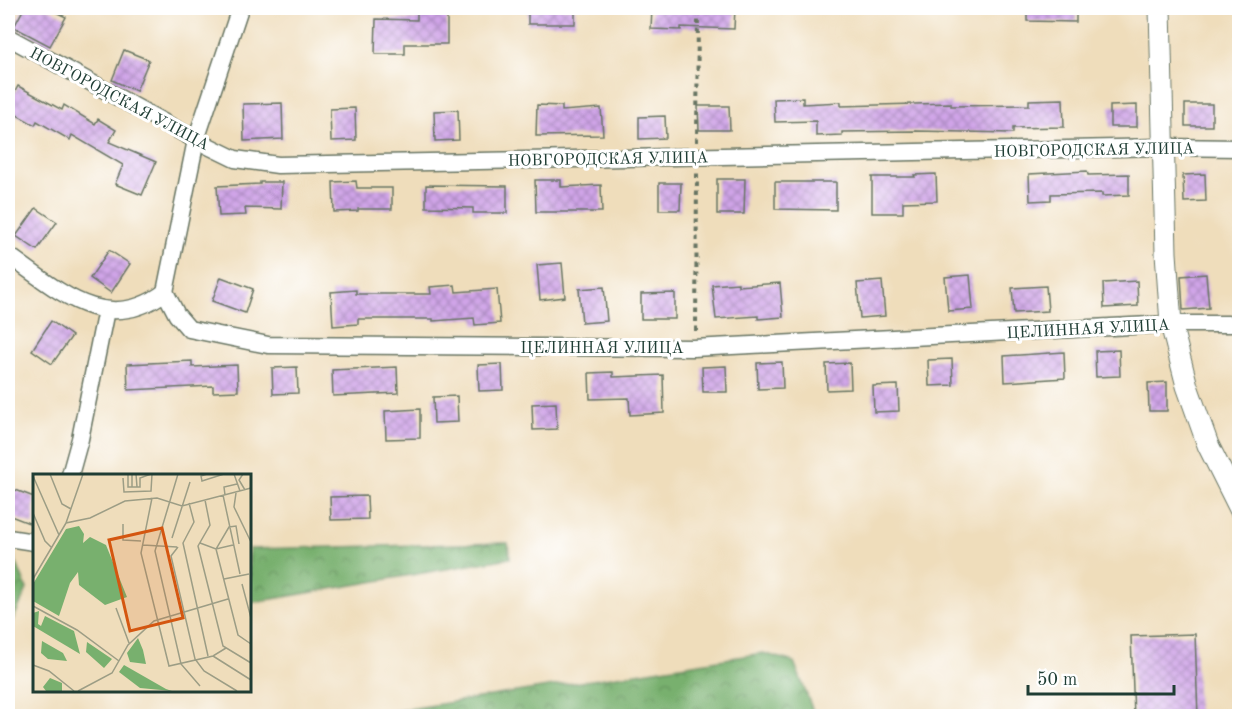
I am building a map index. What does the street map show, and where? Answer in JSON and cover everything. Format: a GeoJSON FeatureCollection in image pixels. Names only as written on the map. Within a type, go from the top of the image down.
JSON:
{"type":"FeatureCollection","features":[{"type":"Feature","properties":{"kind":"street"},"geometry":{"type":"LineString","coordinates":[[8,255],[82,305],[106,310],[136,308],[165,292],[196,140],[240,8]]}},
{"type":"Feature","properties":{"kind":"street"},"geometry":{"type":"LineString","coordinates":[[1160,8],[1166,253],[1171,324],[1187,386],[1208,445],[1239,509]]}},
{"type":"Feature","properties":{"kind":"street","name":"НОВГОРОДСКАЯ УЛИЦА"},"geometry":{"type":"LineString","coordinates":[[8,37],[235,159],[278,165],[1163,147],[1239,148]]}},
{"type":"Feature","properties":{"kind":"street","name":"ЦЕЛИННАЯ УЛИЦА"},"geometry":{"type":"LineString","coordinates":[[165,292],[177,315],[189,329],[268,345],[696,348],[1171,324],[1239,324]]}},
{"type":"Feature","properties":{"kind":"street"},"geometry":{"type":"LineString","coordinates":[[70,474],[80,439],[106,310]]}},
{"type":"Feature","properties":{"kind":"street"},"geometry":{"type":"LineString","coordinates":[[8,538],[33,542]]}},
{"type":"Feature","properties":{"kind":"path"},"geometry":{"type":"LineString","coordinates":[[696,348],[698,8]]}},
{"type":"Feature","properties":{"kind":"green space"},"geometry":{"type":"Polygon","coordinates":[[[508,543],[510,558],[250,603],[250,549],[508,543]]]}},
{"type":"Feature","properties":{"kind":"green space"},"geometry":{"type":"Polygon","coordinates":[[[8,549],[11,549],[27,589],[8,631],[8,549]]]}},
{"type":"Feature","properties":{"kind":"green space"},"geometry":{"type":"Polygon","coordinates":[[[763,653],[794,662],[815,716],[365,716],[763,653]]]}},
{"type":"Feature","properties":{"kind":"building"},"geometry":{"type":"Polygon","coordinates":[[[24,8],[47,8],[66,17],[50,46],[14,27],[24,8]]]}},
{"type":"Feature","properties":{"kind":"building"},"geometry":{"type":"Polygon","coordinates":[[[528,8],[575,8],[575,24],[528,24],[528,8]]]}},
{"type":"Feature","properties":{"kind":"building"},"geometry":{"type":"Polygon","coordinates":[[[652,8],[735,8],[734,29],[681,27],[681,30],[651,29],[652,8]]]}},
{"type":"Feature","properties":{"kind":"building"},"geometry":{"type":"Polygon","coordinates":[[[1027,8],[1076,8],[1076,22],[1027,21],[1027,8]]]}},
{"type":"Feature","properties":{"kind":"building"},"geometry":{"type":"Polygon","coordinates":[[[417,9],[447,10],[447,44],[405,44],[405,54],[375,54],[376,19],[417,20],[417,9]]]}},
{"type":"Feature","properties":{"kind":"building"},"geometry":{"type":"Polygon","coordinates":[[[124,50],[149,60],[136,91],[112,80],[124,50]]]}},
{"type":"Feature","properties":{"kind":"building"},"geometry":{"type":"Polygon","coordinates":[[[18,86],[62,110],[64,105],[95,124],[98,119],[116,130],[109,142],[156,162],[142,195],[115,184],[123,165],[72,135],[70,140],[37,121],[35,125],[8,110],[8,105],[18,86]]]}},
{"type":"Feature","properties":{"kind":"building"},"geometry":{"type":"Polygon","coordinates":[[[803,98],[803,104],[841,102],[841,106],[951,103],[951,106],[1029,105],[1029,100],[1063,99],[1064,127],[1013,128],[1013,133],[842,132],[842,135],[816,136],[816,121],[775,122],[774,99],[803,98]]]}},
{"type":"Feature","properties":{"kind":"building"},"geometry":{"type":"Polygon","coordinates":[[[282,103],[283,139],[244,141],[243,104],[282,103]]]}},
{"type":"Feature","properties":{"kind":"building"},"geometry":{"type":"Polygon","coordinates":[[[1185,104],[1212,104],[1212,126],[1185,126],[1185,104]]]}},
{"type":"Feature","properties":{"kind":"building"},"geometry":{"type":"Polygon","coordinates":[[[537,105],[562,106],[562,111],[601,108],[603,135],[536,136],[537,105]]]}},
{"type":"Feature","properties":{"kind":"building"},"geometry":{"type":"Polygon","coordinates":[[[1137,105],[1137,127],[1110,127],[1110,106],[1137,105]]]}},
{"type":"Feature","properties":{"kind":"building"},"geometry":{"type":"Polygon","coordinates":[[[698,106],[729,106],[730,130],[699,130],[698,106]]]}},
{"type":"Feature","properties":{"kind":"building"},"geometry":{"type":"Polygon","coordinates":[[[355,108],[356,140],[331,141],[330,109],[355,108]]]}},
{"type":"Feature","properties":{"kind":"building"},"geometry":{"type":"Polygon","coordinates":[[[458,110],[459,140],[435,141],[434,111],[458,110]]]}},
{"type":"Feature","properties":{"kind":"building"},"geometry":{"type":"Polygon","coordinates":[[[665,116],[666,138],[639,139],[639,117],[665,116]]]}},
{"type":"Feature","properties":{"kind":"building"},"geometry":{"type":"Polygon","coordinates":[[[1087,171],[1088,175],[1129,174],[1129,195],[1051,194],[1051,200],[1030,201],[1029,174],[1087,171]]]}},
{"type":"Feature","properties":{"kind":"building"},"geometry":{"type":"Polygon","coordinates":[[[936,174],[937,201],[903,202],[903,213],[872,213],[872,177],[915,177],[914,175],[936,174]]]}},
{"type":"Feature","properties":{"kind":"building"},"geometry":{"type":"Polygon","coordinates":[[[1205,174],[1206,201],[1184,202],[1183,175],[1205,174]]]}},
{"type":"Feature","properties":{"kind":"building"},"geometry":{"type":"Polygon","coordinates":[[[717,179],[745,179],[744,214],[717,214],[717,179]]]}},
{"type":"Feature","properties":{"kind":"building"},"geometry":{"type":"Polygon","coordinates":[[[535,180],[561,180],[561,187],[601,185],[602,212],[536,212],[535,180]]]}},
{"type":"Feature","properties":{"kind":"building"},"geometry":{"type":"Polygon","coordinates":[[[356,181],[357,188],[392,188],[392,209],[334,212],[333,182],[356,181]]]}},
{"type":"Feature","properties":{"kind":"building"},"geometry":{"type":"Polygon","coordinates":[[[260,182],[282,182],[281,209],[245,208],[246,215],[219,216],[217,186],[260,184],[260,182]]]}},
{"type":"Feature","properties":{"kind":"building"},"geometry":{"type":"Polygon","coordinates":[[[775,182],[836,182],[836,210],[775,209],[775,182]]]}},
{"type":"Feature","properties":{"kind":"building"},"geometry":{"type":"Polygon","coordinates":[[[659,183],[681,183],[680,210],[659,210],[659,183]]]}},
{"type":"Feature","properties":{"kind":"building"},"geometry":{"type":"Polygon","coordinates":[[[426,185],[507,186],[507,213],[473,213],[473,208],[426,207],[426,185]]]}},
{"type":"Feature","properties":{"kind":"building"},"geometry":{"type":"Polygon","coordinates":[[[36,208],[57,222],[37,250],[16,236],[36,208]]]}},
{"type":"Feature","properties":{"kind":"building"},"geometry":{"type":"Polygon","coordinates":[[[109,250],[130,264],[111,293],[90,278],[109,250]]]}},
{"type":"Feature","properties":{"kind":"building"},"geometry":{"type":"Polygon","coordinates":[[[562,263],[565,297],[540,300],[537,265],[562,263]]]}},
{"type":"Feature","properties":{"kind":"building"},"geometry":{"type":"Polygon","coordinates":[[[1206,274],[1209,308],[1183,310],[1181,276],[1206,274]]]}},
{"type":"Feature","properties":{"kind":"building"},"geometry":{"type":"Polygon","coordinates":[[[970,275],[973,309],[948,311],[945,277],[970,275]]]}},
{"type":"Feature","properties":{"kind":"building"},"geometry":{"type":"Polygon","coordinates":[[[221,277],[253,289],[245,313],[212,301],[221,277]]]}},
{"type":"Feature","properties":{"kind":"building"},"geometry":{"type":"Polygon","coordinates":[[[882,281],[885,316],[860,318],[857,283],[882,281]]]}},
{"type":"Feature","properties":{"kind":"building"},"geometry":{"type":"Polygon","coordinates":[[[1137,281],[1138,306],[1104,308],[1103,283],[1137,281]]]}},
{"type":"Feature","properties":{"kind":"building"},"geometry":{"type":"Polygon","coordinates":[[[738,283],[738,286],[780,283],[783,317],[716,319],[712,285],[738,283]]]}},
{"type":"Feature","properties":{"kind":"building"},"geometry":{"type":"Polygon","coordinates":[[[455,285],[456,292],[497,289],[500,323],[475,325],[474,318],[433,321],[433,319],[358,319],[358,324],[333,326],[331,292],[356,290],[356,294],[431,294],[430,287],[455,285]]]}},
{"type":"Feature","properties":{"kind":"building"},"geometry":{"type":"Polygon","coordinates":[[[1046,286],[1048,311],[1014,313],[1012,288],[1046,286]]]}},
{"type":"Feature","properties":{"kind":"building"},"geometry":{"type":"Polygon","coordinates":[[[604,287],[607,321],[582,323],[579,289],[604,287]]]}},
{"type":"Feature","properties":{"kind":"building"},"geometry":{"type":"Polygon","coordinates":[[[675,293],[675,319],[641,319],[641,294],[675,293]]]}},
{"type":"Feature","properties":{"kind":"building"},"geometry":{"type":"Polygon","coordinates":[[[51,321],[72,336],[52,364],[32,350],[51,321]]]}},
{"type":"Feature","properties":{"kind":"building"},"geometry":{"type":"Polygon","coordinates":[[[1119,350],[1120,376],[1096,377],[1095,351],[1119,350]]]}},
{"type":"Feature","properties":{"kind":"building"},"geometry":{"type":"Polygon","coordinates":[[[1064,352],[1065,378],[1005,382],[1004,356],[1064,352]]]}},
{"type":"Feature","properties":{"kind":"building"},"geometry":{"type":"Polygon","coordinates":[[[952,359],[953,385],[929,386],[928,360],[952,359]]]}},
{"type":"Feature","properties":{"kind":"building"},"geometry":{"type":"Polygon","coordinates":[[[192,361],[192,367],[237,365],[238,391],[213,392],[213,386],[128,390],[127,364],[192,361]]]}},
{"type":"Feature","properties":{"kind":"building"},"geometry":{"type":"Polygon","coordinates":[[[782,362],[783,388],[758,389],[757,363],[782,362]]]}},
{"type":"Feature","properties":{"kind":"building"},"geometry":{"type":"Polygon","coordinates":[[[850,363],[851,389],[827,390],[826,364],[850,363]]]}},
{"type":"Feature","properties":{"kind":"building"},"geometry":{"type":"Polygon","coordinates":[[[502,364],[503,390],[479,391],[478,365],[502,364]]]}},
{"type":"Feature","properties":{"kind":"building"},"geometry":{"type":"Polygon","coordinates":[[[726,366],[727,392],[703,392],[702,367],[726,366]]]}},
{"type":"Feature","properties":{"kind":"building"},"geometry":{"type":"Polygon","coordinates":[[[297,367],[298,393],[273,394],[272,368],[297,367]]]}},
{"type":"Feature","properties":{"kind":"building"},"geometry":{"type":"Polygon","coordinates":[[[397,367],[398,393],[333,396],[332,370],[397,367]]]}},
{"type":"Feature","properties":{"kind":"building"},"geometry":{"type":"Polygon","coordinates":[[[613,372],[613,377],[663,375],[664,413],[630,415],[629,398],[590,399],[589,373],[613,372]]]}},
{"type":"Feature","properties":{"kind":"building"},"geometry":{"type":"Polygon","coordinates":[[[1167,382],[1167,411],[1149,411],[1148,383],[1167,382]]]}},
{"type":"Feature","properties":{"kind":"building"},"geometry":{"type":"Polygon","coordinates":[[[898,385],[899,411],[874,412],[873,386],[898,385]]]}},
{"type":"Feature","properties":{"kind":"building"},"geometry":{"type":"Polygon","coordinates":[[[457,396],[458,422],[434,423],[433,397],[457,396]]]}},
{"type":"Feature","properties":{"kind":"building"},"geometry":{"type":"Polygon","coordinates":[[[556,403],[557,429],[533,430],[532,404],[556,403]]]}},
{"type":"Feature","properties":{"kind":"building"},"geometry":{"type":"Polygon","coordinates":[[[420,409],[420,438],[386,439],[385,411],[420,409]]]}},
{"type":"Feature","properties":{"kind":"building"},"geometry":{"type":"Polygon","coordinates":[[[13,489],[33,497],[33,525],[8,515],[8,504],[13,489]]]}},
{"type":"Feature","properties":{"kind":"building"},"geometry":{"type":"Polygon","coordinates":[[[367,496],[368,519],[331,520],[330,497],[367,496]]]}},
{"type":"Feature","properties":{"kind":"building"},"geometry":{"type":"Polygon","coordinates":[[[1195,634],[1198,717],[1134,717],[1131,636],[1195,634]]]}}]}
